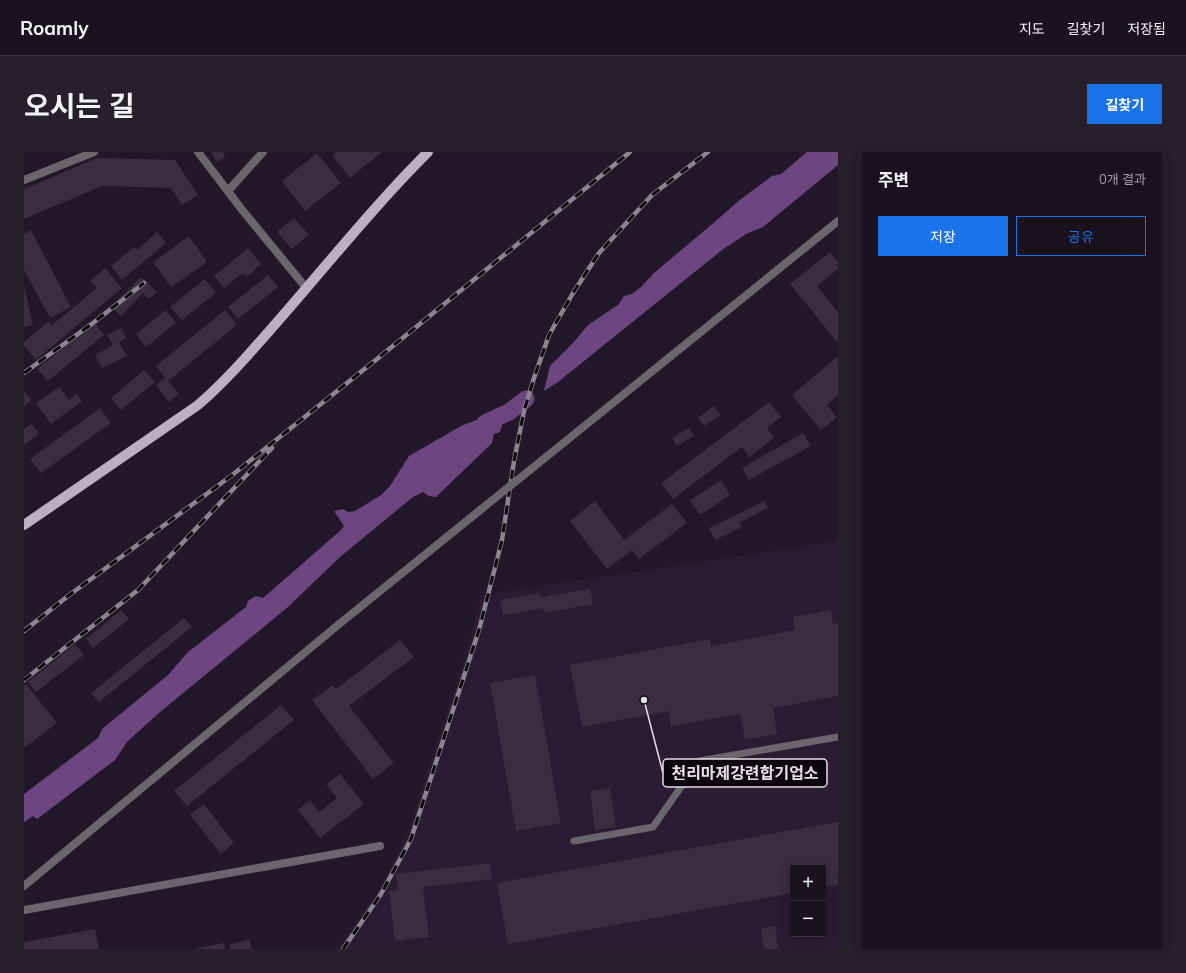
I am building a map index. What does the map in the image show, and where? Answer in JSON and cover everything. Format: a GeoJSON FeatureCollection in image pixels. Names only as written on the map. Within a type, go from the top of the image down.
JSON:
{"type":"FeatureCollection","features":[{"type":"Feature","properties":{"kind":"main road"},"geometry":{"type":"LineString","coordinates":[[24,525],[198,405],[220,386],[307,289],[378,205],[428,152]]}},
{"type":"Feature","properties":{"kind":"street"},"geometry":{"type":"LineString","coordinates":[[24,180],[94,152]]}},
{"type":"Feature","properties":{"kind":"street"},"geometry":{"type":"LineString","coordinates":[[198,152],[307,289]]}},
{"type":"Feature","properties":{"kind":"street"},"geometry":{"type":"LineString","coordinates":[[228,191],[263,152]]}},
{"type":"Feature","properties":{"kind":"street"},"geometry":{"type":"LineString","coordinates":[[24,886],[338,625],[838,221]]}},
{"type":"Feature","properties":{"kind":"street"},"geometry":{"type":"LineString","coordinates":[[24,910],[380,846]]}},
{"type":"Feature","properties":{"kind":"lane"},"geometry":{"type":"LineString","coordinates":[[574,841],[653,827],[699,761],[838,737]]}},
{"type":"Feature","properties":{"kind":"shaded area"},"geometry":{"type":"Polygon","coordinates":[[[807,152],[838,152],[838,165],[763,227],[746,234],[722,250],[558,382],[544,391],[550,366],[573,343],[588,325],[619,304],[624,296],[632,294],[641,287],[654,273],[741,199],[772,176],[781,174],[807,152]]]}},
{"type":"Feature","properties":{"kind":"shaded area"},"geometry":{"type":"Polygon","coordinates":[[[507,408],[500,432],[494,434],[492,443],[436,497],[429,496],[423,492],[413,497],[340,557],[288,607],[160,712],[127,742],[115,760],[37,819],[33,816],[24,822],[24,794],[98,738],[102,729],[168,675],[188,652],[246,607],[248,601],[256,596],[263,598],[341,530],[344,526],[334,511],[343,509],[348,512],[355,511],[381,495],[390,486],[409,456],[461,426],[507,408]]]}},
{"type":"Feature","properties":{"kind":"shaded area"},"geometry":{"type":"Polygon","coordinates":[[[838,541],[838,949],[337,949],[380,888],[408,831],[471,636],[481,595],[838,541]]]}},
{"type":"Feature","properties":{"kind":"building"},"geometry":{"type":"Polygon","coordinates":[[[211,152],[223,152],[225,157],[217,162],[211,152]]]}},
{"type":"Feature","properties":{"kind":"building"},"geometry":{"type":"Polygon","coordinates":[[[336,152],[382,152],[350,178],[332,155],[336,152]]]}},
{"type":"Feature","properties":{"kind":"building"},"geometry":{"type":"Polygon","coordinates":[[[317,153],[341,183],[305,211],[282,181],[317,153]]]}},
{"type":"Feature","properties":{"kind":"building"},"geometry":{"type":"Polygon","coordinates":[[[97,158],[175,160],[198,195],[182,205],[171,188],[102,186],[24,219],[24,189],[97,158]]]}},
{"type":"Feature","properties":{"kind":"building"},"geometry":{"type":"Polygon","coordinates":[[[294,218],[309,235],[292,249],[277,232],[294,218]]]}},
{"type":"Feature","properties":{"kind":"building"},"geometry":{"type":"Polygon","coordinates":[[[31,230],[71,307],[50,318],[24,270],[24,234],[31,230]]]}},
{"type":"Feature","properties":{"kind":"building"},"geometry":{"type":"Polygon","coordinates":[[[157,232],[166,243],[122,280],[111,266],[134,247],[137,250],[157,232]]]}},
{"type":"Feature","properties":{"kind":"building"},"geometry":{"type":"Polygon","coordinates":[[[189,236],[207,262],[171,287],[153,262],[189,236]]]}},
{"type":"Feature","properties":{"kind":"building"},"geometry":{"type":"Polygon","coordinates":[[[248,248],[261,264],[247,277],[243,273],[224,288],[214,276],[248,248]]]}},
{"type":"Feature","properties":{"kind":"building"},"geometry":{"type":"Polygon","coordinates":[[[830,252],[838,262],[838,269],[817,286],[838,312],[838,343],[790,284],[830,252]]]}},
{"type":"Feature","properties":{"kind":"building"},"geometry":{"type":"Polygon","coordinates":[[[105,268],[122,288],[36,360],[24,346],[24,342],[49,321],[52,325],[97,288],[90,281],[105,268]]]}},
{"type":"Feature","properties":{"kind":"building"},"geometry":{"type":"Polygon","coordinates":[[[268,275],[278,287],[238,319],[228,307],[268,275]]]}},
{"type":"Feature","properties":{"kind":"building"},"geometry":{"type":"Polygon","coordinates":[[[141,277],[157,292],[149,299],[143,293],[121,316],[111,307],[141,277]]]}},
{"type":"Feature","properties":{"kind":"building"},"geometry":{"type":"Polygon","coordinates":[[[205,279],[216,293],[182,320],[170,307],[205,279]]]}},
{"type":"Feature","properties":{"kind":"building"},"geometry":{"type":"Polygon","coordinates":[[[24,286],[33,325],[24,327],[24,286]]]}},
{"type":"Feature","properties":{"kind":"building"},"geometry":{"type":"Polygon","coordinates":[[[166,310],[176,323],[146,347],[136,334],[166,310]]]}},
{"type":"Feature","properties":{"kind":"building"},"geometry":{"type":"Polygon","coordinates":[[[225,310],[237,325],[168,381],[179,394],[169,402],[156,385],[165,378],[156,366],[225,310]]]}},
{"type":"Feature","properties":{"kind":"building"},"geometry":{"type":"Polygon","coordinates":[[[94,322],[104,335],[48,381],[37,369],[94,322]]]}},
{"type":"Feature","properties":{"kind":"building"},"geometry":{"type":"Polygon","coordinates":[[[121,328],[127,338],[119,342],[127,356],[102,368],[95,355],[113,345],[107,335],[121,328]]]}},
{"type":"Feature","properties":{"kind":"building"},"geometry":{"type":"Polygon","coordinates":[[[837,357],[838,395],[827,405],[837,417],[821,430],[792,395],[837,357]]]}},
{"type":"Feature","properties":{"kind":"building"},"geometry":{"type":"Polygon","coordinates":[[[144,370],[155,382],[121,410],[111,398],[144,370]]]}},
{"type":"Feature","properties":{"kind":"building"},"geometry":{"type":"Polygon","coordinates":[[[59,387],[69,400],[76,394],[82,401],[51,424],[36,403],[59,387]]]}},
{"type":"Feature","properties":{"kind":"building"},"geometry":{"type":"Polygon","coordinates":[[[24,391],[32,400],[24,406],[24,391]]]}},
{"type":"Feature","properties":{"kind":"building"},"geometry":{"type":"Polygon","coordinates":[[[769,402],[781,417],[767,428],[774,438],[749,457],[742,447],[673,499],[661,483],[769,402]]]}},
{"type":"Feature","properties":{"kind":"building"},"geometry":{"type":"Polygon","coordinates":[[[714,406],[721,415],[704,426],[698,418],[714,406]]]}},
{"type":"Feature","properties":{"kind":"building"},"geometry":{"type":"Polygon","coordinates":[[[100,408],[111,423],[41,473],[30,459],[100,408]]]}},
{"type":"Feature","properties":{"kind":"building"},"geometry":{"type":"Polygon","coordinates":[[[32,424],[39,434],[24,445],[24,429],[32,424]]]}},
{"type":"Feature","properties":{"kind":"building"},"geometry":{"type":"Polygon","coordinates":[[[689,428],[694,436],[677,446],[672,438],[689,428]]]}},
{"type":"Feature","properties":{"kind":"building"},"geometry":{"type":"Polygon","coordinates":[[[803,433],[811,446],[749,480],[742,468],[803,433]]]}},
{"type":"Feature","properties":{"kind":"building"},"geometry":{"type":"Polygon","coordinates":[[[721,480],[730,495],[700,515],[690,500],[721,480]]]}},
{"type":"Feature","properties":{"kind":"building"},"geometry":{"type":"Polygon","coordinates":[[[595,501],[624,540],[672,504],[687,523],[639,559],[632,550],[607,569],[570,521],[595,501]]]}},
{"type":"Feature","properties":{"kind":"building"},"geometry":{"type":"Polygon","coordinates":[[[764,501],[768,508],[739,523],[742,527],[715,540],[709,528],[764,501]]]}},
{"type":"Feature","properties":{"kind":"building"},"geometry":{"type":"Polygon","coordinates":[[[590,589],[593,604],[544,613],[543,608],[503,615],[500,600],[540,593],[541,597],[590,589]]]}},
{"type":"Feature","properties":{"kind":"building"},"geometry":{"type":"Polygon","coordinates":[[[121,610],[129,619],[93,648],[86,639],[121,610]]]}},
{"type":"Feature","properties":{"kind":"building"},"geometry":{"type":"Polygon","coordinates":[[[831,610],[833,624],[838,623],[838,696],[773,708],[777,734],[745,740],[740,714],[671,726],[669,711],[582,727],[570,665],[710,639],[711,646],[795,630],[793,617],[831,610]]]}},
{"type":"Feature","properties":{"kind":"building"},"geometry":{"type":"Polygon","coordinates":[[[184,618],[192,627],[99,702],[91,693],[184,618]]]}},
{"type":"Feature","properties":{"kind":"building"},"geometry":{"type":"Polygon","coordinates":[[[400,640],[414,657],[349,706],[394,763],[373,779],[312,700],[333,685],[336,689],[400,640]]]}},
{"type":"Feature","properties":{"kind":"building"},"geometry":{"type":"Polygon","coordinates":[[[75,644],[84,655],[36,692],[28,682],[75,644]]]}},
{"type":"Feature","properties":{"kind":"building"},"geometry":{"type":"Polygon","coordinates":[[[535,675],[561,823],[516,831],[490,683],[535,675]]]}},
{"type":"Feature","properties":{"kind":"building"},"geometry":{"type":"Polygon","coordinates":[[[26,684],[57,723],[24,748],[24,685],[26,684]]]}},
{"type":"Feature","properties":{"kind":"building"},"geometry":{"type":"Polygon","coordinates":[[[281,705],[294,720],[187,806],[174,791],[281,705]]]}},
{"type":"Feature","properties":{"kind":"building"},"geometry":{"type":"Polygon","coordinates":[[[340,774],[364,804],[320,838],[298,810],[310,800],[319,812],[337,798],[326,784],[340,774]]]}},
{"type":"Feature","properties":{"kind":"building"},"geometry":{"type":"Polygon","coordinates":[[[610,788],[616,827],[595,830],[590,791],[610,788]]]}},
{"type":"Feature","properties":{"kind":"building"},"geometry":{"type":"Polygon","coordinates":[[[204,804],[234,843],[221,854],[190,815],[204,804]]]}},
{"type":"Feature","properties":{"kind":"building"},"geometry":{"type":"Polygon","coordinates":[[[838,822],[838,885],[826,887],[826,865],[790,865],[790,894],[508,944],[497,883],[838,822]]]}},
{"type":"Feature","properties":{"kind":"building"},"geometry":{"type":"Polygon","coordinates":[[[490,863],[492,879],[423,887],[429,937],[395,941],[389,891],[398,890],[396,874],[490,863]]]}},
{"type":"Feature","properties":{"kind":"building"},"geometry":{"type":"Polygon","coordinates":[[[775,926],[778,949],[764,949],[761,929],[775,926]]]}},
{"type":"Feature","properties":{"kind":"building"},"geometry":{"type":"Polygon","coordinates":[[[95,929],[99,949],[24,949],[24,942],[95,929]]]}},
{"type":"Feature","properties":{"kind":"building"},"geometry":{"type":"Polygon","coordinates":[[[249,939],[252,949],[230,949],[229,945],[249,939]]]}},
{"type":"Feature","properties":{"kind":"building"},"geometry":{"type":"Polygon","coordinates":[[[224,943],[225,949],[196,948],[224,943]]]}},
{"type":"Feature","properties":{"kind":"waterway"},"geometry":{"type":"LineString","coordinates":[[485,423],[509,412],[526,399]]}},
{"type":"Feature","properties":{"kind":"railway"},"geometry":{"type":"LineString","coordinates":[[24,631],[68,596],[231,476],[377,359],[630,152]]}},
{"type":"Feature","properties":{"kind":"railway"},"geometry":{"type":"LineString","coordinates":[[343,949],[381,894],[411,839],[479,630],[502,540],[514,461],[524,411],[549,335],[573,293],[599,253],[652,195],[708,152]]}},
{"type":"Feature","properties":{"kind":"railway"},"geometry":{"type":"LineString","coordinates":[[24,373],[93,323],[144,283]]}},
{"type":"Feature","properties":{"kind":"railway"},"geometry":{"type":"LineString","coordinates":[[24,680],[138,590],[272,448]]}},
{"type":"Feature","properties":{"kind":"place","name":"천리마제강련합기업소"},"geometry":{"type":"Point","coordinates":[644,700]}}]}
